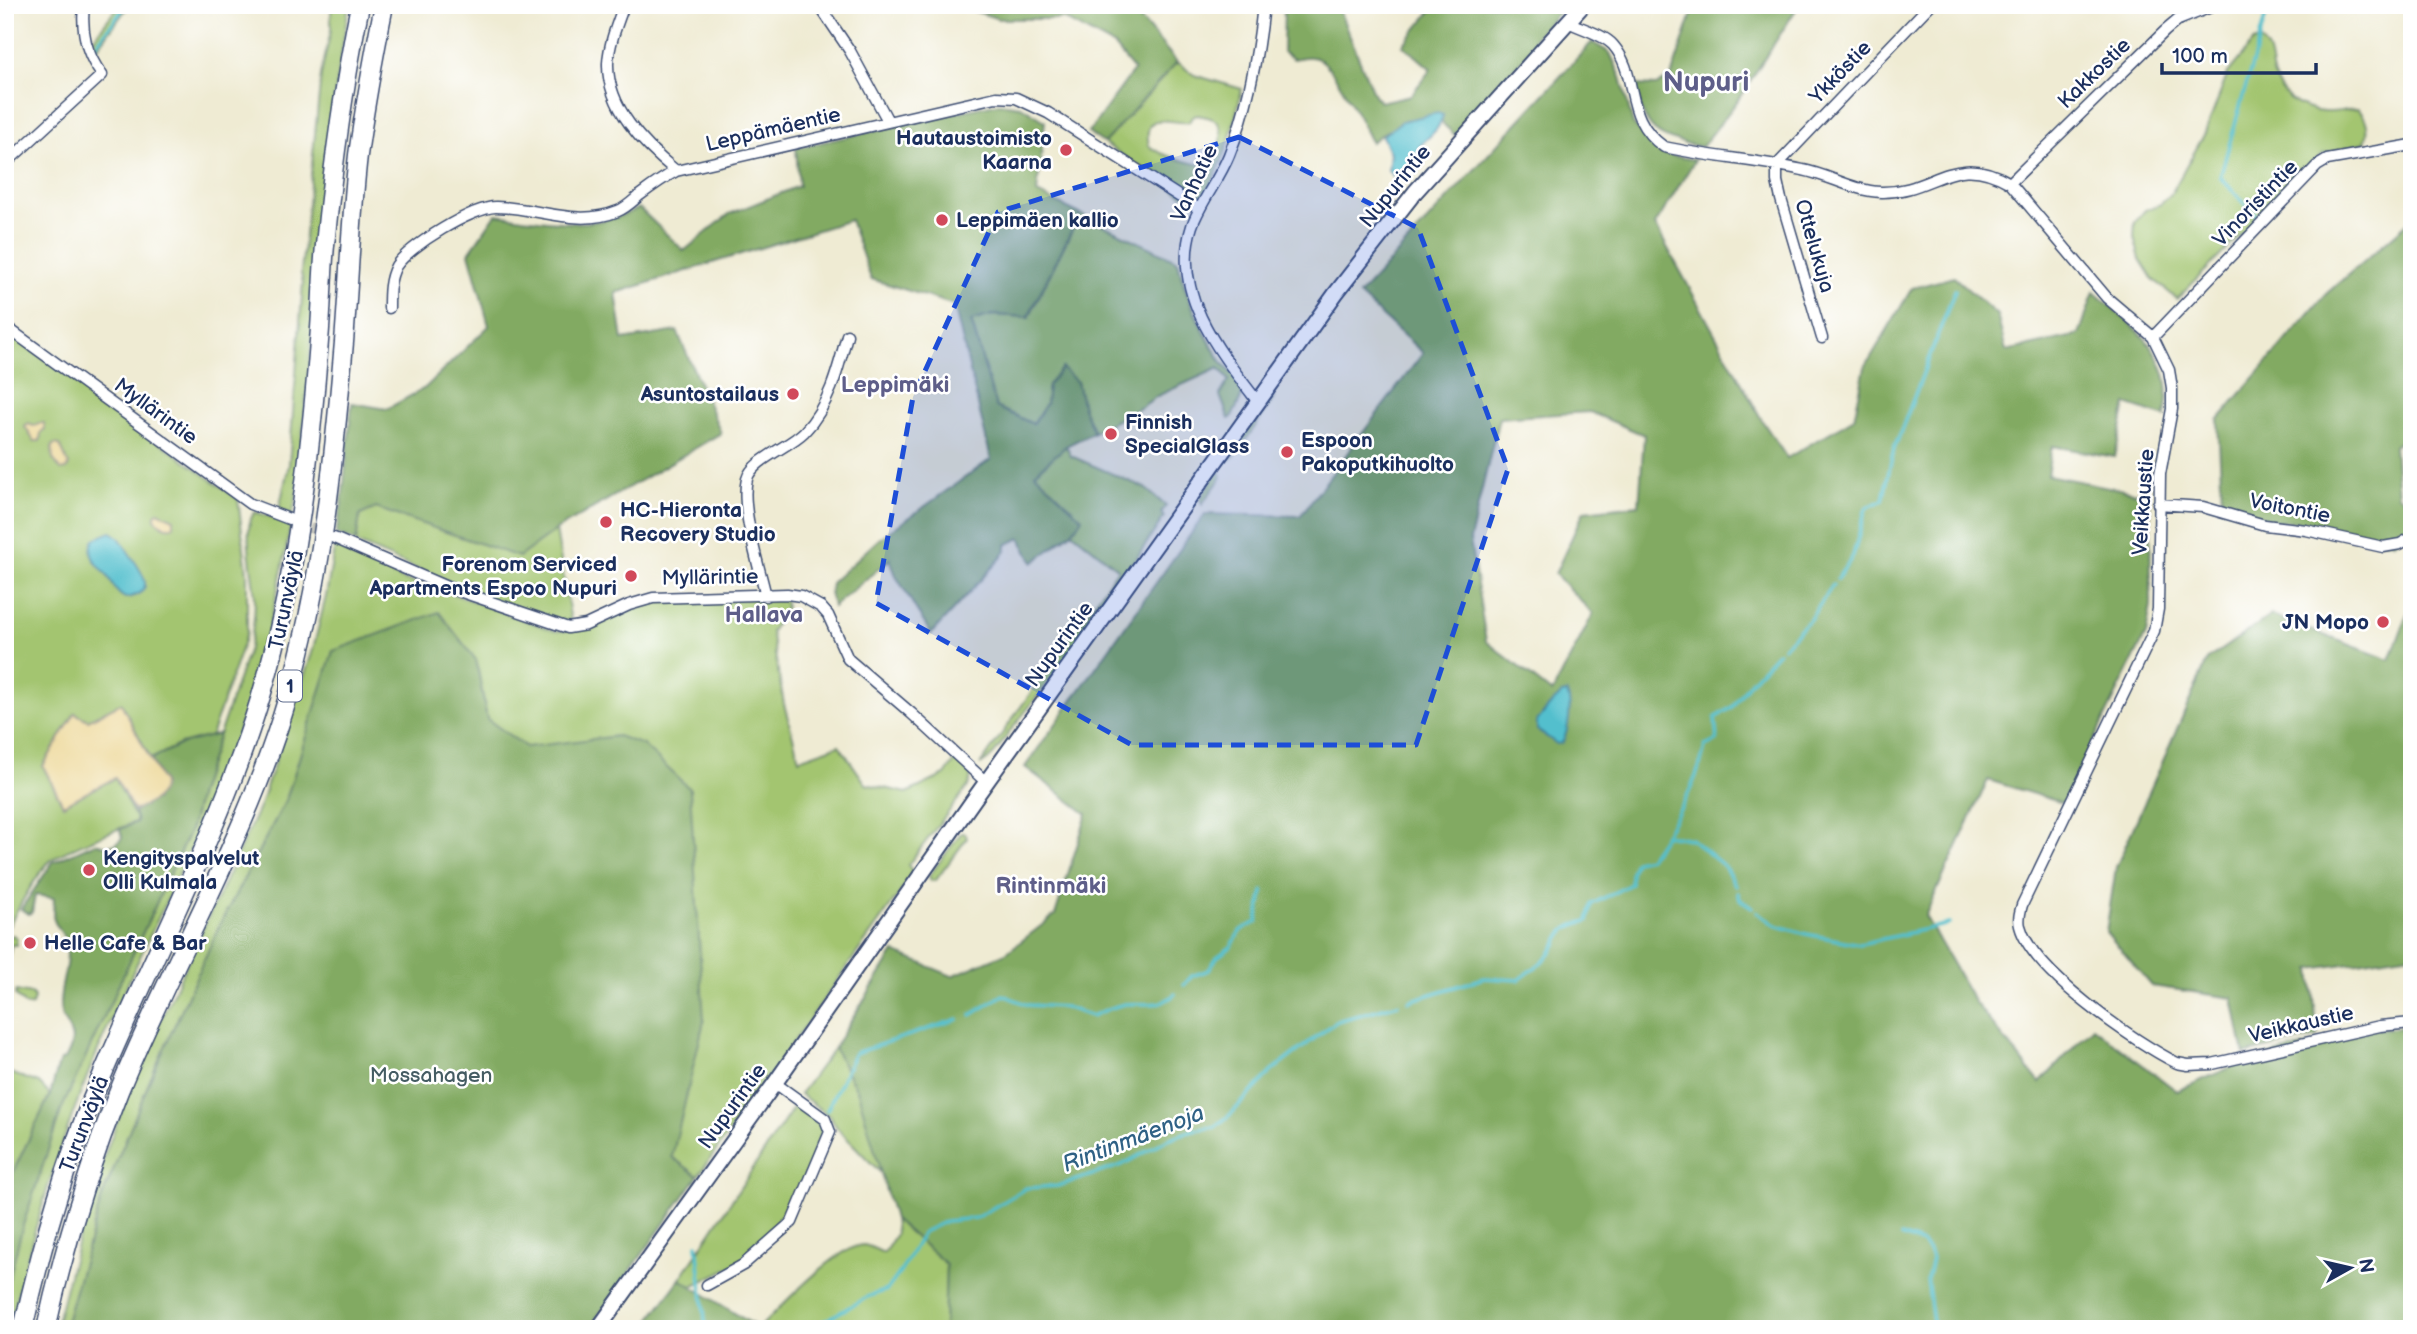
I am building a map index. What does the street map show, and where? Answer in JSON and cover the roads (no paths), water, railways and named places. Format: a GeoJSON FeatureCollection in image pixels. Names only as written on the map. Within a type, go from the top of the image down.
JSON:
{"type":"FeatureCollection","features":[{"type":"Feature","properties":{"kind":"highway","name":"Turunväylä"},"geometry":{"type":"LineString","coordinates":[[23,1329],[38,1263],[66,1170],[100,1081],[212,829],[261,695],[288,587],[305,484],[334,162],[360,5]]}},
{"type":"Feature","properties":{"kind":"highway","name":"Turunväylä"},"geometry":{"type":"LineString","coordinates":[[46,1329],[60,1267],[88,1173],[120,1089],[234,839],[288,698],[314,591],[331,481],[358,157],[384,5]]}},
{"type":"Feature","properties":{"kind":"main road","name":"Nupurintie"},"geometry":{"type":"LineString","coordinates":[[598,1329],[1336,293],[1415,192],[1583,5]]}},
{"type":"Feature","properties":{"kind":"street"},"geometry":{"type":"LineString","coordinates":[[5,164],[102,75],[91,61],[86,46],[84,5]]}},
{"type":"Feature","properties":{"kind":"street"},"geometry":{"type":"LineString","coordinates":[[624,5],[610,51],[609,83],[615,99],[642,141],[676,171]]}},
{"type":"Feature","properties":{"kind":"street"},"geometry":{"type":"LineString","coordinates":[[819,5],[850,51],[888,121]]}},
{"type":"Feature","properties":{"kind":"street","name":"Vanhatie"},"geometry":{"type":"LineString","coordinates":[[1258,402],[1227,363],[1195,302],[1188,277],[1187,259],[1188,243],[1199,209],[1215,184],[1236,136],[1259,45],[1263,5]]}},
{"type":"Feature","properties":{"kind":"street","name":"Ykköstie"},"geometry":{"type":"LineString","coordinates":[[1777,165],[1930,5]]}},
{"type":"Feature","properties":{"kind":"street","name":"Kakkostie"},"geometry":{"type":"LineString","coordinates":[[2010,183],[2165,31],[2178,20],[2216,5]]}},
{"type":"Feature","properties":{"kind":"street","name":"Veikkaustie"},"geometry":{"type":"LineString","coordinates":[[1569,22],[1611,43],[1622,58],[1635,110],[1656,141],[1664,147],[1806,170],[1878,192],[1894,191],[1951,173],[1976,169],[2010,183],[2107,298],[2153,337],[2169,370],[2172,388],[2172,409],[2160,474],[2158,609],[2154,631],[2022,905],[2020,926],[2026,941],[2039,959],[2106,1018],[2177,1063],[2188,1065],[2212,1064],[2380,1026],[2412,1023]]}},
{"type":"Feature","properties":{"kind":"street","name":"Leppämäentie"},"geometry":{"type":"LineString","coordinates":[[389,308],[389,286],[397,265],[420,244],[474,212],[494,207],[564,218],[619,211],[676,171],[996,97],[1016,98],[1048,113],[1199,209]]}},
{"type":"Feature","properties":{"kind":"street","name":"Vinoristintie"},"geometry":{"type":"LineString","coordinates":[[2153,337],[2317,166],[2327,160],[2412,145]]}},
{"type":"Feature","properties":{"kind":"street","name":"Ottelukuja"},"geometry":{"type":"LineString","coordinates":[[1777,165],[1781,199],[1822,338]]}},
{"type":"Feature","properties":{"kind":"street","name":"Myllärintie"},"geometry":{"type":"LineString","coordinates":[[5,326],[250,504],[289,519]]}},
{"type":"Feature","properties":{"kind":"street"},"geometry":{"type":"LineString","coordinates":[[766,596],[747,511],[747,477],[758,464],[789,444],[813,421],[825,403],[837,375],[847,335]]}},
{"type":"Feature","properties":{"kind":"street","name":"Voitontie"},"geometry":{"type":"LineString","coordinates":[[2158,504],[2203,508],[2264,525],[2306,530],[2383,547],[2403,543],[2412,537]]}},
{"type":"Feature","properties":{"kind":"street","name":"Myllärintie"},"geometry":{"type":"LineString","coordinates":[[334,538],[447,587],[568,628],[586,625],[653,597],[793,595],[811,600],[828,615],[848,659],[986,782]]}},
{"type":"Feature","properties":{"kind":"street"},"geometry":{"type":"LineString","coordinates":[[707,1285],[743,1265],[792,1222],[830,1132],[825,1119],[775,1083]]}},
{"type":"Feature","properties":{"kind":"water"},"geometry":{"type":"Polygon","coordinates":[[[1438,113],[1443,115],[1441,122],[1419,147],[1413,160],[1417,165],[1403,178],[1395,178],[1388,171],[1390,153],[1382,136],[1402,121],[1438,113]]]}},
{"type":"Feature","properties":{"kind":"water"},"geometry":{"type":"Polygon","coordinates":[[[111,532],[122,541],[145,580],[142,591],[136,595],[125,598],[120,594],[92,557],[94,539],[111,532]]]}},
{"type":"Feature","properties":{"kind":"water"},"geometry":{"type":"Polygon","coordinates":[[[1567,693],[1568,725],[1562,743],[1557,744],[1537,730],[1537,721],[1552,703],[1567,693]]]}},
{"type":"Feature","properties":{"kind":"waterway"},"geometry":{"type":"LineString","coordinates":[[92,50],[126,5]]}},
{"type":"Feature","properties":{"kind":"waterway"},"geometry":{"type":"LineString","coordinates":[[2258,217],[2220,177],[2268,8]]}},
{"type":"Feature","properties":{"kind":"waterway"},"geometry":{"type":"LineString","coordinates":[[1837,579],[1853,556],[1866,508],[1883,500],[1893,452],[1955,290]]}},
{"type":"Feature","properties":{"kind":"waterway"},"geometry":{"type":"LineString","coordinates":[[1783,647],[1810,619],[1833,585]]}},
{"type":"Feature","properties":{"kind":"waterway","name":"Rintinmäenoja"},"geometry":{"type":"LineString","coordinates":[[1409,1001],[1484,978],[1519,980],[1545,959],[1565,931],[1588,921],[1592,904],[1631,884],[1635,861],[1649,858],[1658,845],[1690,790],[1705,746],[1717,741],[1715,718],[1732,707],[1751,681],[1778,652]]}},
{"type":"Feature","properties":{"kind":"waterway"},"geometry":{"type":"LineString","coordinates":[[1665,835],[1691,839],[1724,866],[1736,886]]}},
{"type":"Feature","properties":{"kind":"waterway"},"geometry":{"type":"LineString","coordinates":[[1184,985],[1192,976],[1209,970],[1217,957],[1231,947],[1241,930],[1257,922],[1263,891]]}},
{"type":"Feature","properties":{"kind":"waterway"},"geometry":{"type":"LineString","coordinates":[[1738,893],[1740,899],[1752,907]]}},
{"type":"Feature","properties":{"kind":"waterway"},"geometry":{"type":"LineString","coordinates":[[1757,912],[1775,925],[1860,944],[1949,924]]}},
{"type":"Feature","properties":{"kind":"waterway"},"geometry":{"type":"LineString","coordinates":[[971,1015],[1003,995],[1028,1005],[1065,1007],[1092,1016],[1125,1004],[1163,1002],[1175,994]]}},
{"type":"Feature","properties":{"kind":"waterway","name":"Rintinmäenoja"},"geometry":{"type":"LineString","coordinates":[[810,1329],[867,1297],[887,1290],[923,1232],[946,1221],[976,1218],[1026,1188],[1058,1186],[1122,1165],[1168,1139],[1193,1130],[1215,1127],[1273,1070],[1337,1021],[1398,1004]]}},
{"type":"Feature","properties":{"kind":"waterway"},"geometry":{"type":"LineString","coordinates":[[827,1110],[855,1053],[958,1019]]}},
{"type":"Feature","properties":{"kind":"waterway"},"geometry":{"type":"LineString","coordinates":[[1901,1236],[1923,1244],[1932,1259],[1927,1280],[1934,1329]]}},
{"type":"Feature","properties":{"kind":"waterway"},"geometry":{"type":"LineString","coordinates":[[697,1244],[706,1329]]}},
{"type":"Feature","properties":{"kind":"tunnel"},"geometry":{"type":"LineString","coordinates":[[296,522],[327,535]]}},
{"type":"Feature","properties":{"kind":"place","name":"Hautaustoimisto Kaarna"},"geometry":{"type":"Point","coordinates":[1066,150]}},
{"type":"Feature","properties":{"kind":"place","name":"Leppimäen kallio"},"geometry":{"type":"Point","coordinates":[942,220]}},
{"type":"Feature","properties":{"kind":"place","name":"Asuntostailaus"},"geometry":{"type":"Point","coordinates":[793,394]}},
{"type":"Feature","properties":{"kind":"place","name":"Finnish SpecialGlass"},"geometry":{"type":"Point","coordinates":[1111,434]}},
{"type":"Feature","properties":{"kind":"place","name":"Espoon Pakoputkihuolto"},"geometry":{"type":"Point","coordinates":[1287,452]}},
{"type":"Feature","properties":{"kind":"place","name":"HC-Hieronta Recovery Studio"},"geometry":{"type":"Point","coordinates":[606,522]}},
{"type":"Feature","properties":{"kind":"place","name":"Forenom Serviced Apartments Espoo Nupuri"},"geometry":{"type":"Point","coordinates":[631,576]}},
{"type":"Feature","properties":{"kind":"place","name":"JN Mopo"},"geometry":{"type":"Point","coordinates":[2383,622]}},
{"type":"Feature","properties":{"kind":"place","name":"Kengityspalvelut Olli Kulmala"},"geometry":{"type":"Point","coordinates":[89,870]}},
{"type":"Feature","properties":{"kind":"place","name":"Helle Cafe & Bar"},"geometry":{"type":"Point","coordinates":[30,943]}},
{"type":"Feature","properties":{"kind":"district","name":"Nupuri"},"geometry":{"type":"Point","coordinates":[1706,81]}},
{"type":"Feature","properties":{"kind":"district","name":"Leppimäki"},"geometry":{"type":"Point","coordinates":[895,384]}},
{"type":"Feature","properties":{"kind":"district","name":"Hallava"},"geometry":{"type":"Point","coordinates":[764,614]}},
{"type":"Feature","properties":{"kind":"district","name":"Rintinmäki"},"geometry":{"type":"Point","coordinates":[1051,885]}},
{"type":"Feature","properties":{"kind":"park label","name":"Mossahagen"},"geometry":{"type":"Point","coordinates":[431,1075]}}]}
